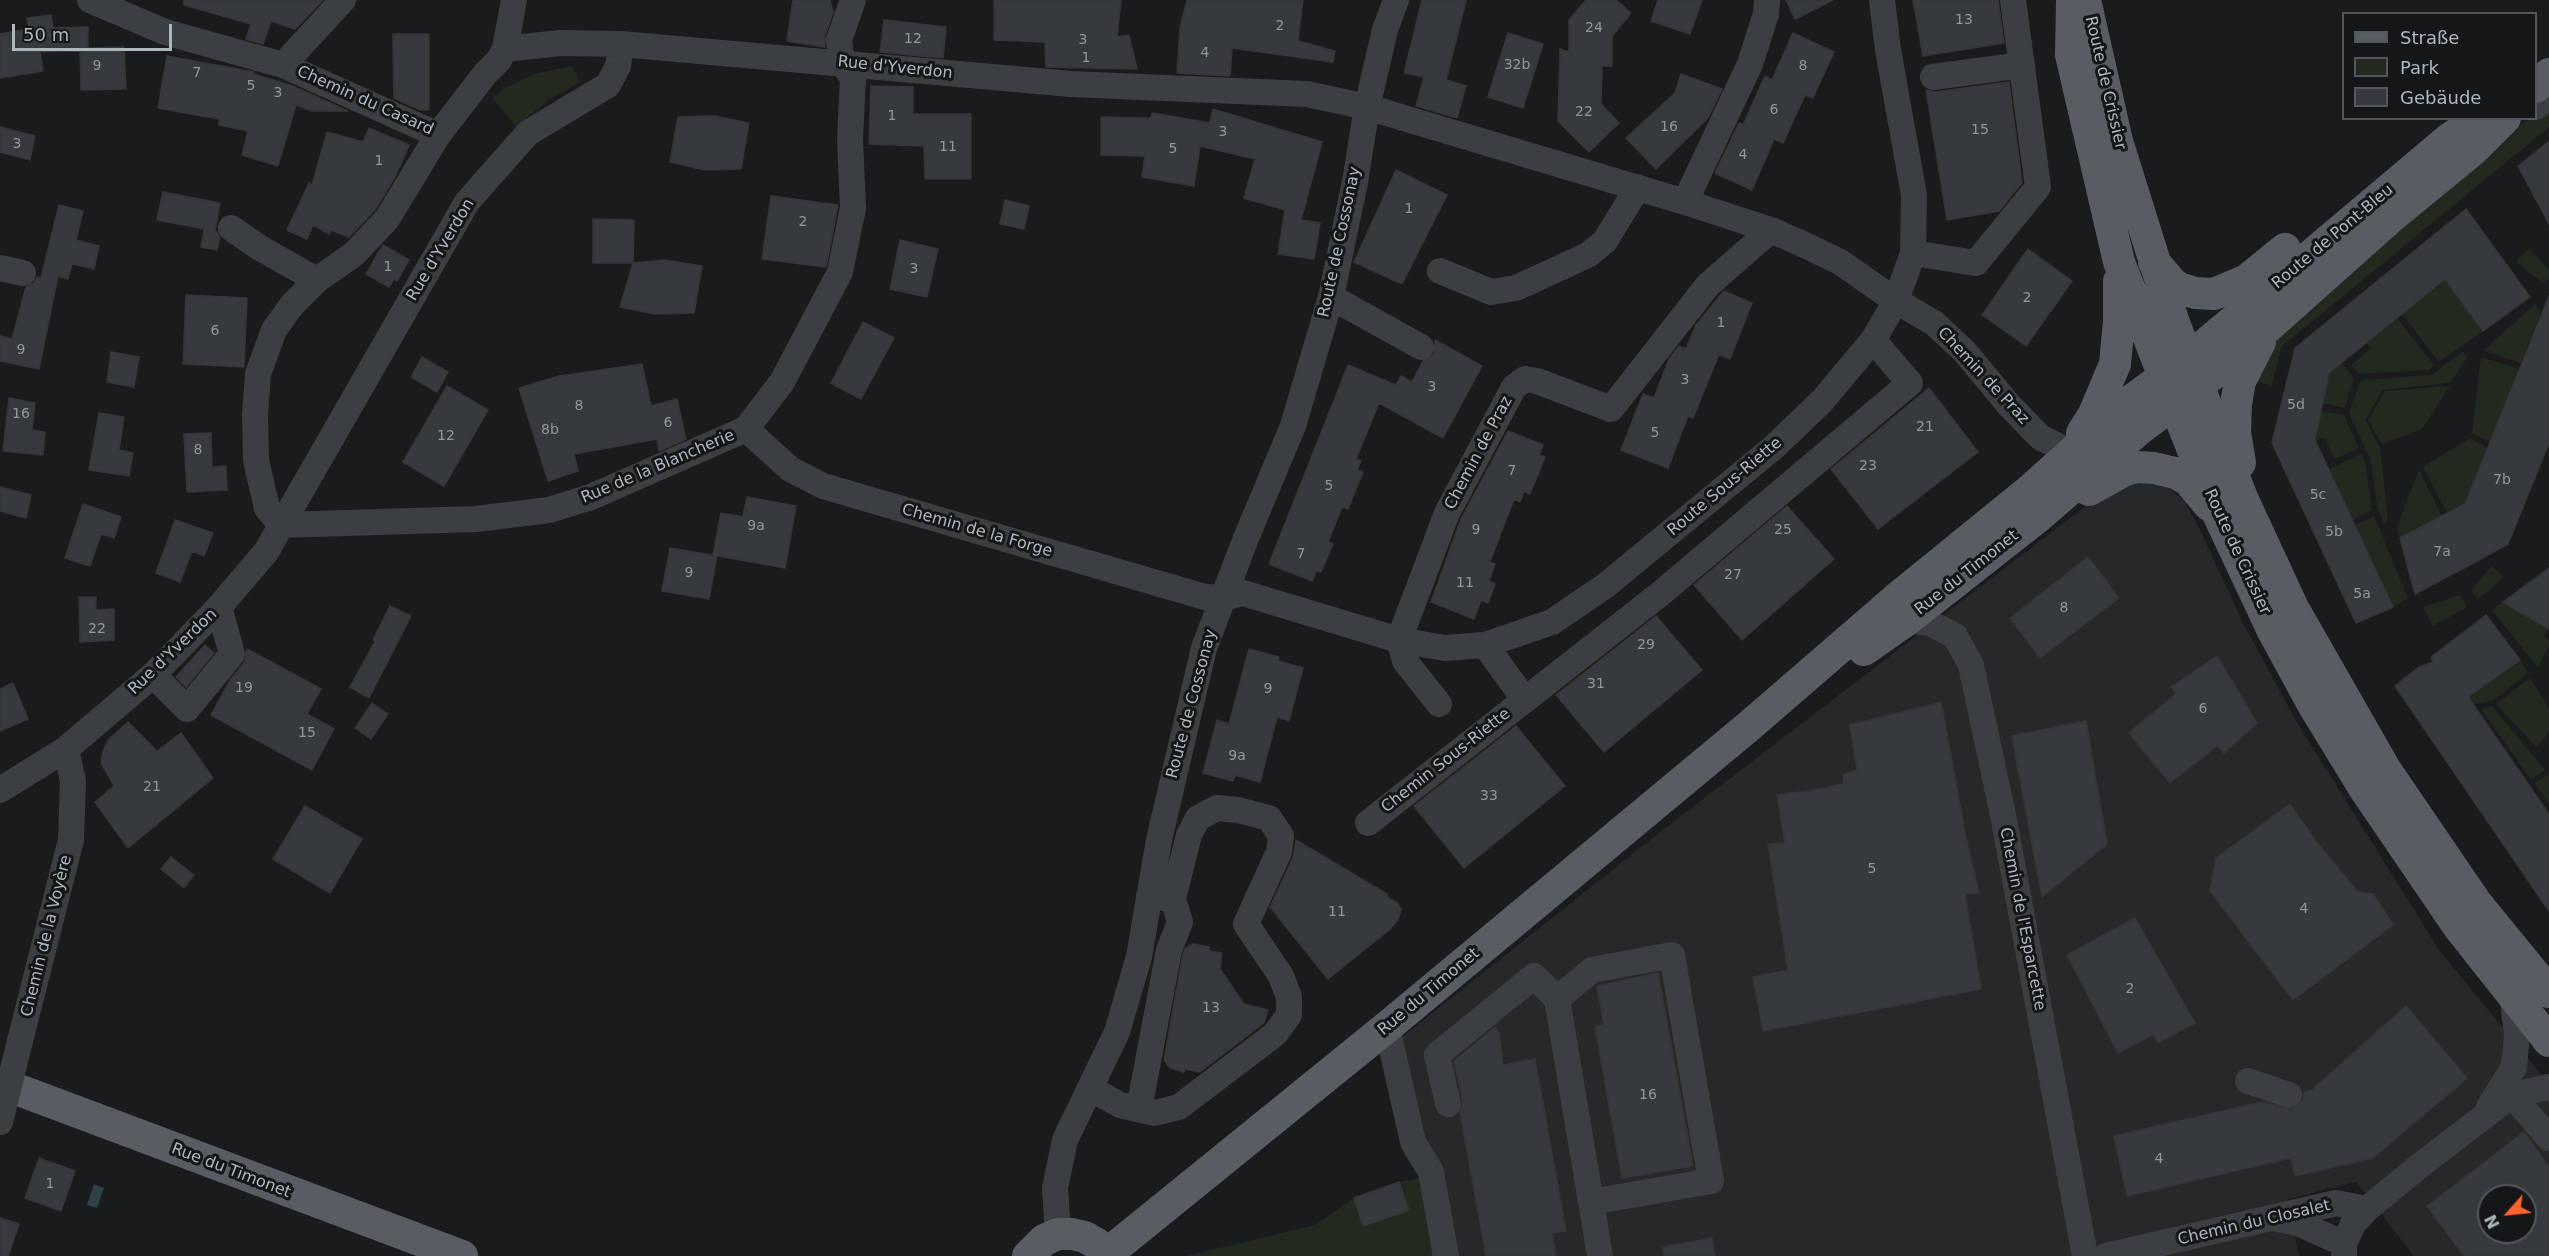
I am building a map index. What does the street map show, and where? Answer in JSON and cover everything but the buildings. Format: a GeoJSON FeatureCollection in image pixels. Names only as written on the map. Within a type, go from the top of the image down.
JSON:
{"type":"FeatureCollection","features":[{"type":"Feature","properties":{"kind":"main road","name":"Route de Crissier"},"geometry":{"type":"LineString","coordinates":[[2072,0],[2071,56],[2119,262],[2181,381],[2230,507],[2272,629],[2315,708],[2364,788],[2458,926],[2549,1041]]}},
{"type":"Feature","properties":{"kind":"main road","name":"Route de Crissier"},"geometry":{"type":"LineString","coordinates":[[2085,0],[2117,141],[2153,261],[2181,381]]}},
{"type":"Feature","properties":{"kind":"main road","name":"Route de Pont-Bleu"},"geometry":{"type":"LineString","coordinates":[[2181,381],[2269,327],[2389,219],[2461,144],[2479,120]]}},
{"type":"Feature","properties":{"kind":"main road","name":"Route de Pont-Bleu"},"geometry":{"type":"LineString","coordinates":[[2181,381],[2461,144],[2502,120]]}},
{"type":"Feature","properties":{"kind":"main road"},"geometry":{"type":"LineString","coordinates":[[2153,261],[2172,284],[2179,288],[2204,294],[2222,291],[2247,280],[2385,169],[2461,144]]}},
{"type":"Feature","properties":{"kind":"main road"},"geometry":{"type":"LineString","coordinates":[[2070,452],[2094,414],[2115,364],[2119,321],[2119,262]]}},
{"type":"Feature","properties":{"kind":"main road"},"geometry":{"type":"LineString","coordinates":[[2038,517],[2125,470],[2137,467],[2164,470],[2188,480],[2230,507],[2239,455],[2235,432],[2240,381],[2269,327]]}},
{"type":"Feature","properties":{"kind":"main road"},"geometry":{"type":"LineString","coordinates":[[2070,452],[2124,406],[2181,381]]}},
{"type":"Feature","properties":{"kind":"main road","name":"Rue du Timonet"},"geometry":{"type":"LineString","coordinates":[[1748,727],[1907,620],[2038,517],[2141,428],[2181,381]]}},
{"type":"Feature","properties":{"kind":"main road","name":"Rue du Timonet"},"geometry":{"type":"LineString","coordinates":[[1108,1255],[1748,727],[1896,599],[2029,491],[2070,452]]}},
{"type":"Feature","properties":{"kind":"main road","name":"Route de Crissier"},"geometry":{"type":"LineString","coordinates":[[2230,507],[2294,608],[2385,769],[2477,904],[2549,991]]}},
{"type":"Feature","properties":{"kind":"main road","name":"Rue du Timonet"},"geometry":{"type":"LineString","coordinates":[[0,1083],[420,1250],[462,1256]]}},
{"type":"Feature","properties":{"kind":"main road"},"geometry":{"type":"LineString","coordinates":[[1028,1256],[1044,1240],[1058,1234],[1085,1237],[1097,1244],[1108,1255]]}},
{"type":"Feature","properties":{"kind":"street","name":"Chemin du Casard"},"geometry":{"type":"LineString","coordinates":[[90,0],[165,32],[283,65],[438,135],[485,74],[499,60],[505,49]]}},
{"type":"Feature","properties":{"kind":"street","name":"Chemin du Casard"},"geometry":{"type":"LineString","coordinates":[[283,65],[343,0]]}},
{"type":"Feature","properties":{"kind":"street"},"geometry":{"type":"LineString","coordinates":[[514,0],[505,49],[560,43],[621,44]]}},
{"type":"Feature","properties":{"kind":"street"},"geometry":{"type":"LineString","coordinates":[[842,62],[839,40],[853,0]]}},
{"type":"Feature","properties":{"kind":"street","name":"Route de Cossonay"},"geometry":{"type":"LineString","coordinates":[[1058,1234],[1054,1188],[1065,1140],[1117,1032],[1139,957],[1161,898],[1159,840],[1204,648],[1246,538],[1293,426],[1330,297],[1355,182],[1367,107],[1385,30],[1396,0]]}},
{"type":"Feature","properties":{"kind":"street"},"geometry":{"type":"LineString","coordinates":[[1685,202],[1750,64],[1766,14],[1767,0]]}},
{"type":"Feature","properties":{"kind":"street","name":"Route Sous-Riette"},"geometry":{"type":"LineString","coordinates":[[1224,598],[1243,593],[1399,640],[1445,648],[1485,645],[1552,622],[1636,562],[1774,447],[1822,401],[1873,340],[1896,301],[1913,253],[1914,195],[1888,50],[1882,0]]}},
{"type":"Feature","properties":{"kind":"street"},"geometry":{"type":"LineString","coordinates":[[1913,253],[1976,263],[2038,187],[2013,0]]}},
{"type":"Feature","properties":{"kind":"street","name":"Rue d'Yverdon"},"geometry":{"type":"LineString","coordinates":[[0,790],[66,749],[153,675],[219,608],[266,552],[467,202],[528,133],[608,85],[618,66],[621,44],[1071,84],[1307,94],[1367,107]]}},
{"type":"Feature","properties":{"kind":"street","name":"Rue de la Blancherie"},"geometry":{"type":"LineString","coordinates":[[281,525],[476,519],[549,510],[591,497],[746,429],[782,382],[840,272],[853,208],[850,140],[853,79],[842,62]]}},
{"type":"Feature","properties":{"kind":"street"},"geometry":{"type":"LineString","coordinates":[[1933,77],[2022,65]]}},
{"type":"Feature","properties":{"kind":"street","name":"Chemin de Praz"},"geometry":{"type":"LineString","coordinates":[[1367,107],[1638,187],[1771,230],[1840,262],[1896,301],[1935,323],[1964,351],[2009,405],[2040,436],[2070,452]]}},
{"type":"Feature","properties":{"kind":"street","name":"Route de Pont-Bleu"},"geometry":{"type":"LineString","coordinates":[[2461,144],[2517,120]]}},
{"type":"Feature","properties":{"kind":"street"},"geometry":{"type":"LineString","coordinates":[[281,525],[267,508],[256,460],[255,415],[258,374],[274,330],[292,305],[317,280],[354,254],[387,219],[438,135]]}},
{"type":"Feature","properties":{"kind":"street"},"geometry":{"type":"LineString","coordinates":[[1440,271],[1491,292],[1516,288],[1588,255],[1605,241],[1638,187]]}},
{"type":"Feature","properties":{"kind":"street"},"geometry":{"type":"LineString","coordinates":[[231,228],[260,248],[317,280]]}},
{"type":"Feature","properties":{"kind":"street","name":"Chemin de Praz"},"geometry":{"type":"LineString","coordinates":[[1399,640],[1448,513],[1514,387],[1525,379],[1537,381],[1611,409],[1708,285],[1771,230]]}},
{"type":"Feature","properties":{"kind":"street"},"geometry":{"type":"LineString","coordinates":[[1330,297],[1421,347]]}},
{"type":"Feature","properties":{"kind":"street","name":"Chemin Sous-Riette"},"geometry":{"type":"LineString","coordinates":[[1368,823],[1660,594],[1910,383],[1873,340]]}},
{"type":"Feature","properties":{"kind":"street","name":"Chemin de la Forge"},"geometry":{"type":"LineString","coordinates":[[746,429],[790,469],[823,486],[1205,597],[1224,598]]}},
{"type":"Feature","properties":{"kind":"street"},"geometry":{"type":"LineString","coordinates":[[1774,447],[1798,477]]}},
{"type":"Feature","properties":{"kind":"street"},"geometry":{"type":"LineString","coordinates":[[1636,562],[1660,594]]}},
{"type":"Feature","properties":{"kind":"street"},"geometry":{"type":"LineString","coordinates":[[153,675],[187,709],[232,654],[219,608]]}},
{"type":"Feature","properties":{"kind":"street","name":"Chemin de l'Esparcette"},"geometry":{"type":"LineString","coordinates":[[1907,620],[1930,623],[1955,636],[1971,665],[2003,815],[2085,1256]]}},
{"type":"Feature","properties":{"kind":"street"},"geometry":{"type":"LineString","coordinates":[[1399,640],[1405,661],[1439,704]]}},
{"type":"Feature","properties":{"kind":"street","name":"Chemin Sous-Riette"},"geometry":{"type":"LineString","coordinates":[[1485,645],[1525,700]]}},
{"type":"Feature","properties":{"kind":"street","name":"Chemin de la Voyère"},"geometry":{"type":"LineString","coordinates":[[0,1122],[71,840],[73,781],[66,749]]}},
{"type":"Feature","properties":{"kind":"street"},"geometry":{"type":"LineString","coordinates":[[1090,1088],[1120,1105],[1155,1113],[1179,1107],[1275,1034],[1289,1015],[1289,997],[1281,976],[1246,924],[1279,852],[1281,836],[1269,818],[1217,808],[1198,818],[1189,835],[1161,898],[1180,922],[1169,950],[1139,1109]]}},
{"type":"Feature","properties":{"kind":"street"},"geometry":{"type":"LineString","coordinates":[[1557,999],[1592,970],[1672,955],[1711,1181],[1591,1202]]}},
{"type":"Feature","properties":{"kind":"street"},"geometry":{"type":"LineString","coordinates":[[1448,1104],[1437,1055],[1534,976],[1557,999],[1600,1256]]}},
{"type":"Feature","properties":{"kind":"street","name":"Chemin du Closalet"},"geometry":{"type":"LineString","coordinates":[[2484,1115],[2514,1067],[2517,1035],[2512,994]]}},
{"type":"Feature","properties":{"kind":"street"},"geometry":{"type":"LineString","coordinates":[[1387,1027],[1413,1142],[1431,1172],[1446,1256]]}},
{"type":"Feature","properties":{"kind":"street"},"geometry":{"type":"LineString","coordinates":[[2248,1081],[2289,1095]]}},
{"type":"Feature","properties":{"kind":"street","name":"Chemin du Closalet"},"geometry":{"type":"LineString","coordinates":[[2344,1250],[2353,1224],[2367,1209],[2484,1115],[2512,1095],[2549,1087]]}},
{"type":"Feature","properties":{"kind":"street"},"geometry":{"type":"LineString","coordinates":[[2512,1095],[2549,1138]]}},
{"type":"Feature","properties":{"kind":"street","name":"Chemin du Closalet"},"geometry":{"type":"LineString","coordinates":[[2106,1256],[2336,1203],[2367,1209]]}},
{"type":"Feature","properties":{"kind":"street"},"geometry":{"type":"LineString","coordinates":[[2273,1218],[2298,1223],[2344,1250]]}},
{"type":"Feature","properties":{"kind":"shaded area"},"geometry":{"type":"Polygon","coordinates":[[[2143,478],[2163,484],[2183,499],[2200,530],[2243,623],[2295,719],[2439,950],[2549,1084],[2549,1256],[2414,1256],[2356,1182],[2288,1199],[2299,1256],[1453,1256],[1420,1141],[1401,1038],[1664,829],[2091,502],[2143,478]]]}},
{"type":"Feature","properties":{"kind":"green space"},"geometry":{"type":"Polygon","coordinates":[[[572,66],[580,82],[549,100],[516,126],[492,98],[505,88],[534,74],[572,66]]]}},
{"type":"Feature","properties":{"kind":"green space"},"geometry":{"type":"Polygon","coordinates":[[[2549,103],[2549,127],[2281,347],[2272,386],[2248,379],[2270,343],[2461,170],[2528,120],[2537,120],[2537,117],[2549,103]]]}},
{"type":"Feature","properties":{"kind":"green space"},"geometry":{"type":"Polygon","coordinates":[[[2529,248],[2549,270],[2549,278],[2543,283],[2516,262],[2529,248]]]}},
{"type":"Feature","properties":{"kind":"green space"},"geometry":{"type":"Polygon","coordinates":[[[2445,279],[2483,331],[2439,362],[2402,314],[2445,279]]]}},
{"type":"Feature","properties":{"kind":"green space"},"geometry":{"type":"Polygon","coordinates":[[[2535,304],[2541,312],[2521,363],[2483,351],[2535,304]]]}},
{"type":"Feature","properties":{"kind":"green space"},"geometry":{"type":"Polygon","coordinates":[[[2397,318],[2434,365],[2429,370],[2359,374],[2351,365],[2370,349],[2366,343],[2397,318]]]}},
{"type":"Feature","properties":{"kind":"green space"},"geometry":{"type":"Polygon","coordinates":[[[2463,351],[2467,358],[2450,383],[2383,390],[2365,420],[2380,447],[2388,521],[2384,524],[2378,510],[2370,459],[2349,413],[2361,380],[2431,375],[2463,351]]]}},
{"type":"Feature","properties":{"kind":"green space"},"geometry":{"type":"Polygon","coordinates":[[[2481,357],[2519,369],[2490,442],[2472,433],[2481,357]]]}},
{"type":"Feature","properties":{"kind":"green space"},"geometry":{"type":"Polygon","coordinates":[[[2342,363],[2354,378],[2345,408],[2323,403],[2329,373],[2342,363]]]}},
{"type":"Feature","properties":{"kind":"green space"},"geometry":{"type":"Polygon","coordinates":[[[2450,386],[2422,429],[2382,444],[2368,420],[2385,391],[2450,386]]]}},
{"type":"Feature","properties":{"kind":"green space"},"geometry":{"type":"Polygon","coordinates":[[[2321,411],[2344,415],[2359,448],[2335,459],[2324,437],[2316,441],[2321,411]]]}},
{"type":"Feature","properties":{"kind":"green space"},"geometry":{"type":"Polygon","coordinates":[[[2470,438],[2487,448],[2465,504],[2447,513],[2423,467],[2470,438]]]}},
{"type":"Feature","properties":{"kind":"green space"},"geometry":{"type":"Polygon","coordinates":[[[2361,454],[2365,461],[2372,510],[2353,520],[2329,469],[2361,454]]]}},
{"type":"Feature","properties":{"kind":"green space"},"geometry":{"type":"Polygon","coordinates":[[[2419,470],[2442,516],[2400,538],[2397,527],[2419,470]]]}},
{"type":"Feature","properties":{"kind":"green space"},"geometry":{"type":"Polygon","coordinates":[[[2374,516],[2408,598],[2393,607],[2355,525],[2374,516]]]}},
{"type":"Feature","properties":{"kind":"green space"},"geometry":{"type":"Polygon","coordinates":[[[2492,566],[2504,577],[2478,599],[2471,590],[2492,566]]]}},
{"type":"Feature","properties":{"kind":"green space"},"geometry":{"type":"Polygon","coordinates":[[[2460,595],[2467,607],[2433,626],[2423,607],[2460,595]]]}},
{"type":"Feature","properties":{"kind":"green space"},"geometry":{"type":"Polygon","coordinates":[[[2503,602],[2548,629],[2544,637],[2549,640],[2549,645],[2538,668],[2492,610],[2503,602]]]}},
{"type":"Feature","properties":{"kind":"green space"},"geometry":{"type":"Polygon","coordinates":[[[2520,660],[2528,673],[2493,701],[2473,704],[2468,697],[2520,660]]]}},
{"type":"Feature","properties":{"kind":"green space"},"geometry":{"type":"Polygon","coordinates":[[[2530,678],[2549,708],[2549,733],[2536,747],[2496,704],[2530,678]]]}},
{"type":"Feature","properties":{"kind":"green space"},"geometry":{"type":"Polygon","coordinates":[[[2492,706],[2545,770],[2531,780],[2481,709],[2492,706]]]}},
{"type":"Feature","properties":{"kind":"green space"},"geometry":{"type":"Polygon","coordinates":[[[2549,774],[2549,804],[2534,783],[2549,774]]]}},
{"type":"Feature","properties":{"kind":"green space"},"geometry":{"type":"Polygon","coordinates":[[[1421,1178],[1437,1256],[1186,1256],[1315,1225],[1354,1198],[1399,1182],[1421,1178]]]}},
{"type":"Feature","properties":{"kind":"water"},"geometry":{"type":"Polygon","coordinates":[[[94,1184],[104,1188],[97,1208],[87,1205],[94,1184]]]}}]}
